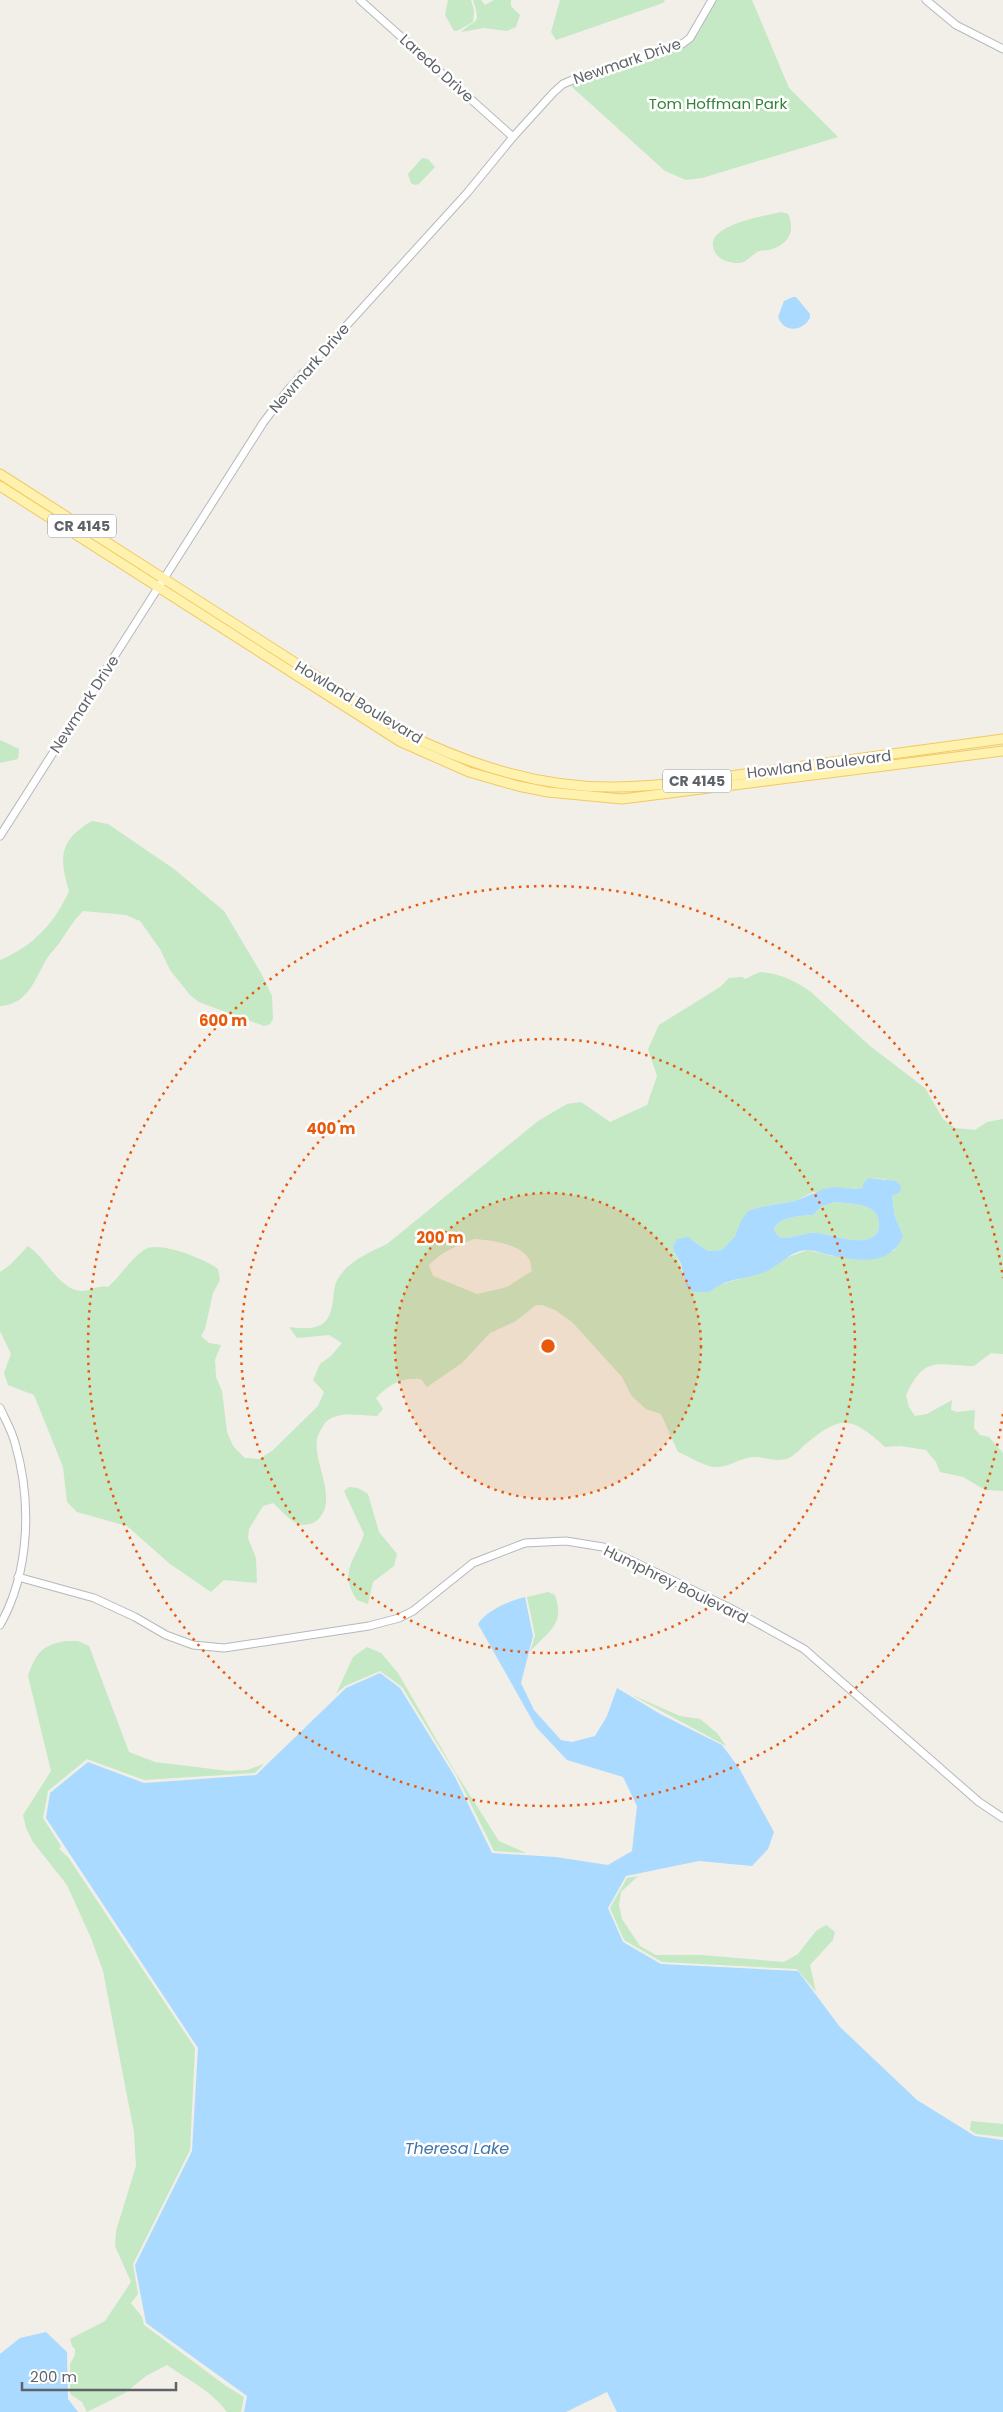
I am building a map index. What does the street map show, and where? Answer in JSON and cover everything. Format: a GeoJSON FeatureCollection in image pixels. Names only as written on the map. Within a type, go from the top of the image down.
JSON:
{"type":"FeatureCollection","features":[{"type":"Feature","properties":{"kind":"main road","name":"Howland Boulevard"},"geometry":{"type":"LineString","coordinates":[[0,474],[367,709],[431,746],[491,769],[520,776],[585,786],[636,786],[693,781],[1003,739]]}},
{"type":"Feature","properties":{"kind":"main road","name":"Howland Boulevard"},"geometry":{"type":"LineString","coordinates":[[0,486],[362,718],[427,755],[469,772],[518,786],[548,792],[622,799],[1003,750]]}},
{"type":"Feature","properties":{"kind":"main road"},"geometry":{"type":"LineString","coordinates":[[622,799],[636,786]]}},
{"type":"Feature","properties":{"kind":"main road"},"geometry":{"type":"LineString","coordinates":[[603,798],[614,787]]}},
{"type":"Feature","properties":{"kind":"street","name":"Laredo Drive"},"geometry":{"type":"LineString","coordinates":[[360,0],[513,137]]}},
{"type":"Feature","properties":{"kind":"street","name":"Newmark Drive"},"geometry":{"type":"LineString","coordinates":[[0,836],[276,405],[467,194],[513,137],[563,84],[587,74],[682,44],[690,38],[712,0]]}},
{"type":"Feature","properties":{"kind":"street"},"geometry":{"type":"LineString","coordinates":[[926,0],[956,25],[1003,49]]}},
{"type":"Feature","properties":{"kind":"street"},"geometry":{"type":"LineString","coordinates":[[0,1408],[15,1440],[25,1493],[24,1544],[18,1577],[10,1607],[0,1625]]}},
{"type":"Feature","properties":{"kind":"street","name":"Humphrey Boulevard"},"geometry":{"type":"LineString","coordinates":[[18,1577],[94,1598],[136,1617],[166,1635],[193,1645],[224,1648],[369,1626],[399,1618],[413,1611],[473,1563],[525,1543],[566,1541],[603,1547],[730,1608],[804,1649],[979,1802],[1003,1818]]}},
{"type":"Feature","properties":{"kind":"green space"},"geometry":{"type":"Polygon","coordinates":[[[448,0],[471,0],[474,11],[473,22],[454,31],[445,15],[448,0]]]}},
{"type":"Feature","properties":{"kind":"green space"},"geometry":{"type":"Polygon","coordinates":[[[473,0],[481,0],[485,5],[494,0],[511,0],[511,6],[520,15],[516,27],[507,31],[484,28],[461,32],[476,21],[477,14],[473,0]]]}},
{"type":"Feature","properties":{"kind":"green space"},"geometry":{"type":"Polygon","coordinates":[[[560,0],[665,0],[663,3],[556,40],[551,32],[560,0]]]}},
{"type":"Feature","properties":{"kind":"green space","name":"Tom Hoffman Park"},"geometry":{"type":"Polygon","coordinates":[[[715,0],[752,0],[789,88],[838,137],[702,178],[686,180],[665,171],[572,87],[572,84],[589,76],[680,48],[715,0]]]}},
{"type":"Feature","properties":{"kind":"green space"},"geometry":{"type":"Polygon","coordinates":[[[422,158],[428,159],[435,167],[419,184],[415,185],[411,183],[408,174],[422,158]]]}},
{"type":"Feature","properties":{"kind":"green space"},"geometry":{"type":"Polygon","coordinates":[[[781,212],[788,214],[791,232],[781,245],[757,252],[741,263],[725,260],[715,252],[713,243],[717,235],[725,229],[750,219],[781,212]]]}},
{"type":"Feature","properties":{"kind":"green space"},"geometry":{"type":"Polygon","coordinates":[[[0,740],[19,749],[18,759],[0,763],[0,740]]]}},
{"type":"Feature","properties":{"kind":"green space"},"geometry":{"type":"Polygon","coordinates":[[[92,821],[108,824],[174,869],[224,911],[261,973],[272,996],[273,1019],[270,1024],[264,1026],[199,1002],[190,995],[170,970],[160,949],[140,921],[126,915],[83,911],[48,957],[34,983],[24,996],[10,1004],[0,1006],[0,960],[12,955],[32,941],[57,913],[69,891],[64,869],[64,851],[73,835],[92,821]]]}},
{"type":"Feature","properties":{"kind":"green space"},"geometry":{"type":"Polygon","coordinates":[[[760,972],[774,974],[793,981],[811,992],[870,1046],[925,1088],[943,1119],[955,1128],[975,1130],[987,1122],[1003,1119],[1003,1354],[991,1353],[974,1366],[932,1365],[919,1373],[906,1395],[909,1407],[915,1416],[927,1414],[952,1400],[951,1410],[957,1412],[975,1410],[974,1428],[980,1435],[989,1437],[1003,1453],[1003,1491],[985,1490],[963,1477],[940,1472],[936,1462],[926,1450],[900,1446],[885,1447],[864,1430],[847,1423],[829,1427],[791,1457],[784,1460],[752,1457],[723,1466],[705,1465],[678,1452],[661,1414],[646,1409],[631,1395],[622,1377],[572,1322],[555,1310],[542,1305],[536,1305],[516,1321],[490,1333],[462,1363],[427,1387],[421,1379],[408,1379],[396,1382],[376,1398],[383,1409],[377,1416],[343,1415],[336,1416],[325,1423],[317,1440],[317,1450],[326,1494],[326,1504],[322,1514],[315,1522],[301,1525],[290,1519],[273,1503],[263,1506],[249,1529],[248,1538],[256,1558],[257,1583],[224,1580],[211,1592],[170,1564],[127,1526],[77,1512],[67,1502],[63,1467],[34,1395],[8,1385],[4,1373],[11,1354],[0,1331],[0,1272],[10,1265],[28,1246],[67,1286],[74,1290],[82,1291],[108,1287],[138,1255],[148,1248],[164,1248],[184,1253],[218,1269],[220,1280],[213,1293],[205,1329],[201,1336],[209,1343],[221,1345],[215,1360],[216,1377],[222,1391],[227,1432],[233,1446],[245,1458],[259,1459],[272,1451],[318,1406],[324,1392],[313,1380],[320,1364],[331,1356],[342,1343],[329,1335],[297,1338],[289,1327],[313,1328],[324,1323],[331,1310],[336,1282],[348,1266],[360,1257],[387,1244],[538,1121],[567,1104],[581,1102],[610,1122],[647,1105],[657,1076],[648,1049],[659,1025],[720,987],[729,978],[742,977],[745,979],[760,972]],[[869,1178],[863,1188],[813,1192],[795,1201],[748,1211],[735,1236],[722,1250],[708,1251],[693,1240],[674,1251],[686,1286],[710,1292],[716,1286],[771,1269],[783,1259],[808,1250],[832,1256],[894,1251],[903,1235],[895,1217],[892,1196],[896,1193],[885,1179],[869,1178]],[[474,1239],[450,1249],[434,1260],[429,1265],[433,1276],[477,1294],[507,1287],[532,1271],[529,1259],[525,1254],[512,1246],[474,1239]]]}},
{"type":"Feature","properties":{"kind":"green space"},"geometry":{"type":"Polygon","coordinates":[[[835,1202],[868,1207],[877,1215],[879,1228],[877,1233],[868,1239],[854,1240],[813,1233],[785,1238],[780,1237],[776,1233],[774,1228],[782,1221],[792,1217],[813,1215],[822,1206],[835,1202]]]}},
{"type":"Feature","properties":{"kind":"green space"},"geometry":{"type":"Polygon","coordinates":[[[349,1487],[358,1488],[368,1494],[379,1532],[397,1554],[394,1566],[373,1582],[368,1604],[357,1600],[351,1590],[349,1581],[350,1567],[364,1534],[344,1491],[349,1487]]]}},
{"type":"Feature","properties":{"kind":"green space"},"geometry":{"type":"Polygon","coordinates":[[[548,1592],[555,1595],[558,1605],[556,1621],[548,1633],[530,1652],[535,1635],[527,1597],[548,1592]]]}},
{"type":"Feature","properties":{"kind":"green space"},"geometry":{"type":"Polygon","coordinates":[[[65,1641],[78,1641],[89,1646],[129,1752],[155,1762],[228,1771],[247,1770],[264,1764],[255,1773],[144,1780],[87,1759],[48,1791],[43,1818],[61,1846],[59,1849],[68,1857],[195,2048],[190,2150],[133,2264],[138,2294],[131,2303],[142,2317],[144,2325],[226,2386],[244,2397],[241,2412],[227,2412],[207,2392],[167,2365],[146,2376],[125,2393],[87,2412],[82,2402],[70,2394],[70,2364],[75,2355],[75,2349],[70,2339],[105,2321],[131,2282],[115,2246],[116,2231],[136,2166],[134,2132],[103,1971],[91,1938],[67,1885],[33,1842],[26,1828],[23,1815],[51,1771],[28,1676],[40,1652],[50,1645],[65,1641]]]}},
{"type":"Feature","properties":{"kind":"green space"},"geometry":{"type":"Polygon","coordinates":[[[367,1647],[381,1653],[398,1673],[454,1770],[499,1841],[526,1853],[494,1851],[457,1776],[402,1687],[380,1671],[345,1686],[336,1694],[353,1657],[367,1647]]]}},
{"type":"Feature","properties":{"kind":"green space"},"geometry":{"type":"Polygon","coordinates":[[[630,1694],[680,1716],[700,1719],[717,1733],[726,1746],[630,1694]]]}},
{"type":"Feature","properties":{"kind":"green space"},"geometry":{"type":"Polygon","coordinates":[[[638,1876],[621,1892],[619,1905],[622,1919],[640,1946],[656,1955],[701,1955],[784,1962],[798,1954],[816,1931],[826,1925],[835,1932],[833,1940],[810,1965],[816,1992],[797,1969],[662,1962],[624,1940],[610,1908],[627,1878],[638,1876]]]}},
{"type":"Feature","properties":{"kind":"green space"},"geometry":{"type":"Polygon","coordinates":[[[971,2121],[1003,2124],[1003,2137],[976,2134],[970,2130],[971,2121]]]}},
{"type":"Feature","properties":{"kind":"water"},"geometry":{"type":"Polygon","coordinates":[[[796,297],[810,314],[810,318],[807,323],[793,329],[784,326],[778,317],[784,301],[796,297]]]}},
{"type":"Feature","properties":{"kind":"water"},"geometry":{"type":"Polygon","coordinates":[[[869,1178],[896,1181],[901,1186],[900,1192],[892,1196],[895,1217],[903,1235],[898,1245],[891,1252],[882,1257],[862,1260],[811,1250],[802,1251],[791,1255],[772,1269],[760,1274],[730,1281],[710,1292],[695,1292],[686,1286],[681,1264],[673,1246],[677,1239],[688,1237],[708,1251],[722,1250],[735,1236],[741,1221],[748,1211],[795,1201],[824,1189],[837,1187],[863,1188],[863,1184],[869,1178]],[[835,1202],[822,1206],[813,1215],[797,1216],[782,1221],[774,1228],[775,1232],[780,1237],[785,1238],[818,1233],[861,1240],[876,1235],[879,1222],[877,1215],[873,1211],[862,1205],[835,1202]]]}},
{"type":"Feature","properties":{"kind":"water","name":"Theresa Lake"},"geometry":{"type":"Polygon","coordinates":[[[525,1597],[533,1636],[521,1683],[534,1710],[561,1740],[572,1742],[595,1736],[607,1716],[617,1688],[660,1714],[722,1745],[739,1768],[774,1832],[768,1849],[752,1866],[699,1861],[626,1876],[608,1908],[623,1942],[661,1964],[798,1971],[840,2027],[917,2100],[975,2136],[1003,2140],[1003,2412],[617,2412],[607,2392],[566,2412],[244,2412],[247,2396],[146,2323],[135,2265],[192,2151],[198,2048],[46,1818],[50,1793],[88,1762],[144,1783],[256,1775],[346,1688],[380,1673],[400,1688],[455,1777],[492,1853],[556,1857],[608,1865],[632,1851],[637,1806],[623,1777],[567,1760],[536,1727],[478,1624],[481,1619],[492,1611],[506,1603],[525,1597]]]}},
{"type":"Feature","properties":{"kind":"water"},"geometry":{"type":"Polygon","coordinates":[[[46,2332],[67,2352],[68,2399],[78,2412],[0,2412],[0,2354],[20,2338],[46,2332]]]}}]}
